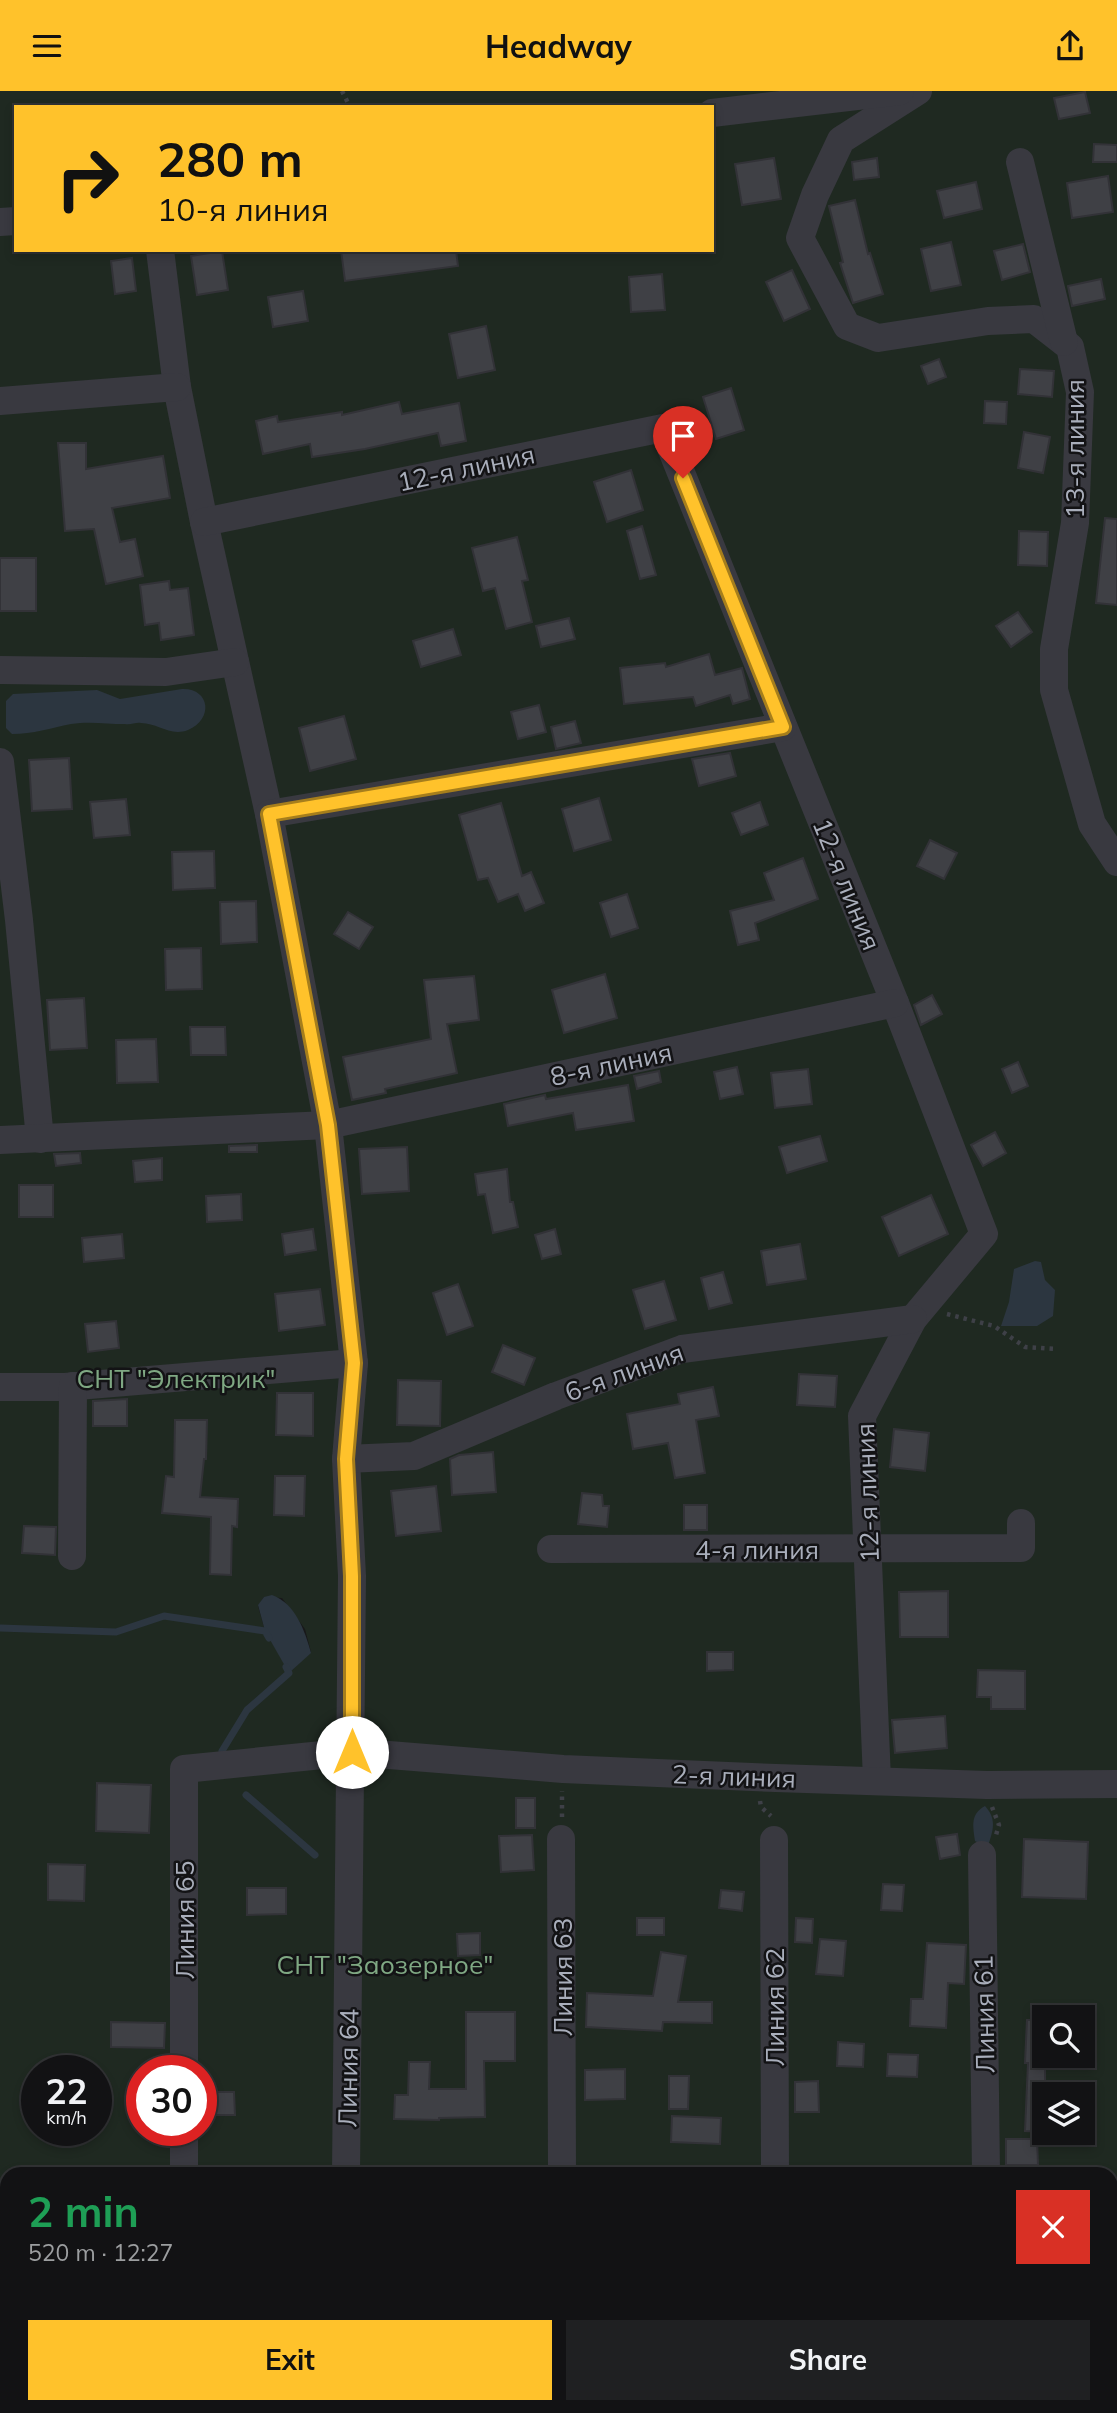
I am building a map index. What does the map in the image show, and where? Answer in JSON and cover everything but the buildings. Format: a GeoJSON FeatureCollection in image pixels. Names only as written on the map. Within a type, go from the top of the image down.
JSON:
{"type":"FeatureCollection","features":[{"type":"Feature","properties":{"kind":"street"},"geometry":{"type":"LineString","coordinates":[[714,113],[900,91]]}},
{"type":"Feature","properties":{"kind":"street","name":"13-я линия"},"geometry":{"type":"LineString","coordinates":[[918,91],[841,140],[815,195],[800,238],[847,326],[878,338],[988,321],[1034,319],[1070,347],[1080,392],[1075,523],[1054,649],[1054,690],[1092,824],[1117,862]]}},
{"type":"Feature","properties":{"kind":"street"},"geometry":{"type":"LineString","coordinates":[[1020,162],[1063,342]]}},
{"type":"Feature","properties":{"kind":"street","name":"Линия 64"},"geometry":{"type":"LineString","coordinates":[[160,252],[177,387],[269,814],[328,1125],[354,1363],[346,1459],[352,1576],[346,2167]]}},
{"type":"Feature","properties":{"kind":"street"},"geometry":{"type":"LineString","coordinates":[[0,401],[177,387]]}},
{"type":"Feature","properties":{"kind":"street","name":"12-я линия"},"geometry":{"type":"LineString","coordinates":[[204,522],[663,428],[895,1003],[984,1234],[918,1314],[862,1416],[877,1780]]}},
{"type":"Feature","properties":{"kind":"street"},"geometry":{"type":"LineString","coordinates":[[0,670],[166,671],[235,662]]}},
{"type":"Feature","properties":{"kind":"street"},"geometry":{"type":"LineString","coordinates":[[269,814],[783,727]]}},
{"type":"Feature","properties":{"kind":"street"},"geometry":{"type":"LineString","coordinates":[[0,762],[9,921],[40,1139]]}},
{"type":"Feature","properties":{"kind":"street","name":"8-я линия"},"geometry":{"type":"LineString","coordinates":[[0,1139],[328,1125],[895,1003]]}},
{"type":"Feature","properties":{"kind":"street","name":"6-я линия"},"geometry":{"type":"LineString","coordinates":[[346,1459],[414,1456],[556,1396],[682,1349],[918,1314]]}},
{"type":"Feature","properties":{"kind":"street"},"geometry":{"type":"LineString","coordinates":[[0,1387],[73,1386],[354,1363]]}},
{"type":"Feature","properties":{"kind":"street"},"geometry":{"type":"LineString","coordinates":[[72,1556],[73,1386]]}},
{"type":"Feature","properties":{"kind":"street","name":"4-я линия"},"geometry":{"type":"LineString","coordinates":[[551,1549],[1021,1548],[1021,1523]]}},
{"type":"Feature","properties":{"kind":"street","name":"2-я линия"},"geometry":{"type":"LineString","coordinates":[[184,1769],[352,1752],[563,1769],[987,1785],[1117,1784]]}},
{"type":"Feature","properties":{"kind":"street","name":"Линия 65"},"geometry":{"type":"LineString","coordinates":[[184,1769],[184,2055]]}},
{"type":"Feature","properties":{"kind":"street","name":"Линия 63"},"geometry":{"type":"LineString","coordinates":[[561,1839],[562,2167]]}},
{"type":"Feature","properties":{"kind":"street","name":"Линия 62"},"geometry":{"type":"LineString","coordinates":[[774,1840],[775,2167]]}},
{"type":"Feature","properties":{"kind":"street","name":"Линия 61"},"geometry":{"type":"LineString","coordinates":[[982,1855],[986,2167]]}},
{"type":"Feature","properties":{"kind":"street"},"geometry":{"type":"LineString","coordinates":[[184,2146],[184,2167]]}},
{"type":"Feature","properties":{"kind":"path"},"geometry":{"type":"LineString","coordinates":[[918,1314],[994,1326],[1025,1347],[1056,1349]]}},
{"type":"Feature","properties":{"kind":"path"},"geometry":{"type":"LineString","coordinates":[[561,1839],[562,1780]]}},
{"type":"Feature","properties":{"kind":"path"},"geometry":{"type":"LineString","coordinates":[[982,1855],[992,1848],[999,1825],[987,1785]]}},
{"type":"Feature","properties":{"kind":"green space"},"geometry":{"type":"Polygon","coordinates":[[[0,91],[1117,91],[1117,2167],[0,2167],[0,91]],[[264,1597],[258,1606],[265,1631],[290,1672],[311,1652],[305,1629],[282,1598],[264,1597]]]}},
{"type":"Feature","properties":{"kind":"shaded area"},"geometry":{"type":"Polygon","coordinates":[[[182,689],[198,693],[203,699],[205,712],[196,725],[182,732],[139,723],[78,723],[20,734],[12,734],[6,728],[6,701],[13,694],[97,690],[120,699],[182,689]]]}},
{"type":"Feature","properties":{"kind":"shaded area"},"geometry":{"type":"Polygon","coordinates":[[[1035,1261],[1041,1262],[1045,1280],[1055,1290],[1053,1316],[1037,1326],[1001,1326],[1009,1302],[1014,1269],[1035,1261]]]}},
{"type":"Feature","properties":{"kind":"shaded area"},"geometry":{"type":"Polygon","coordinates":[[[272,1595],[293,1611],[311,1653],[289,1673],[265,1631],[258,1605],[264,1597],[272,1595]]]}},
{"type":"Feature","properties":{"kind":"shaded area"},"geometry":{"type":"Polygon","coordinates":[[[985,1806],[991,1815],[993,1828],[989,1843],[981,1844],[975,1841],[974,1821],[977,1813],[985,1806]]]}},
{"type":"Feature","properties":{"kind":"waterway"},"geometry":{"type":"LineString","coordinates":[[0,1628],[116,1632],[164,1616],[265,1631],[269,1638]]}},
{"type":"Feature","properties":{"kind":"waterway"},"geometry":{"type":"LineString","coordinates":[[222,1751],[247,1710],[289,1673],[286,1667]]}},
{"type":"Feature","properties":{"kind":"waterway"},"geometry":{"type":"LineString","coordinates":[[246,1795],[315,1855]]}},
{"type":"Feature","properties":{"kind":"route"},"geometry":{"type":"LineString","coordinates":[[352,1752],[352,1576],[346,1459],[354,1363],[328,1125],[269,814],[783,727],[683,478]]}},
{"type":"Feature","properties":{"kind":"park label","name":"СНТ \"Электрик\""},"geometry":{"type":"Point","coordinates":[176,1378]}},
{"type":"Feature","properties":{"kind":"park label","name":"СНТ \"Заозерное\""},"geometry":{"type":"Point","coordinates":[385,1964]}}]}
